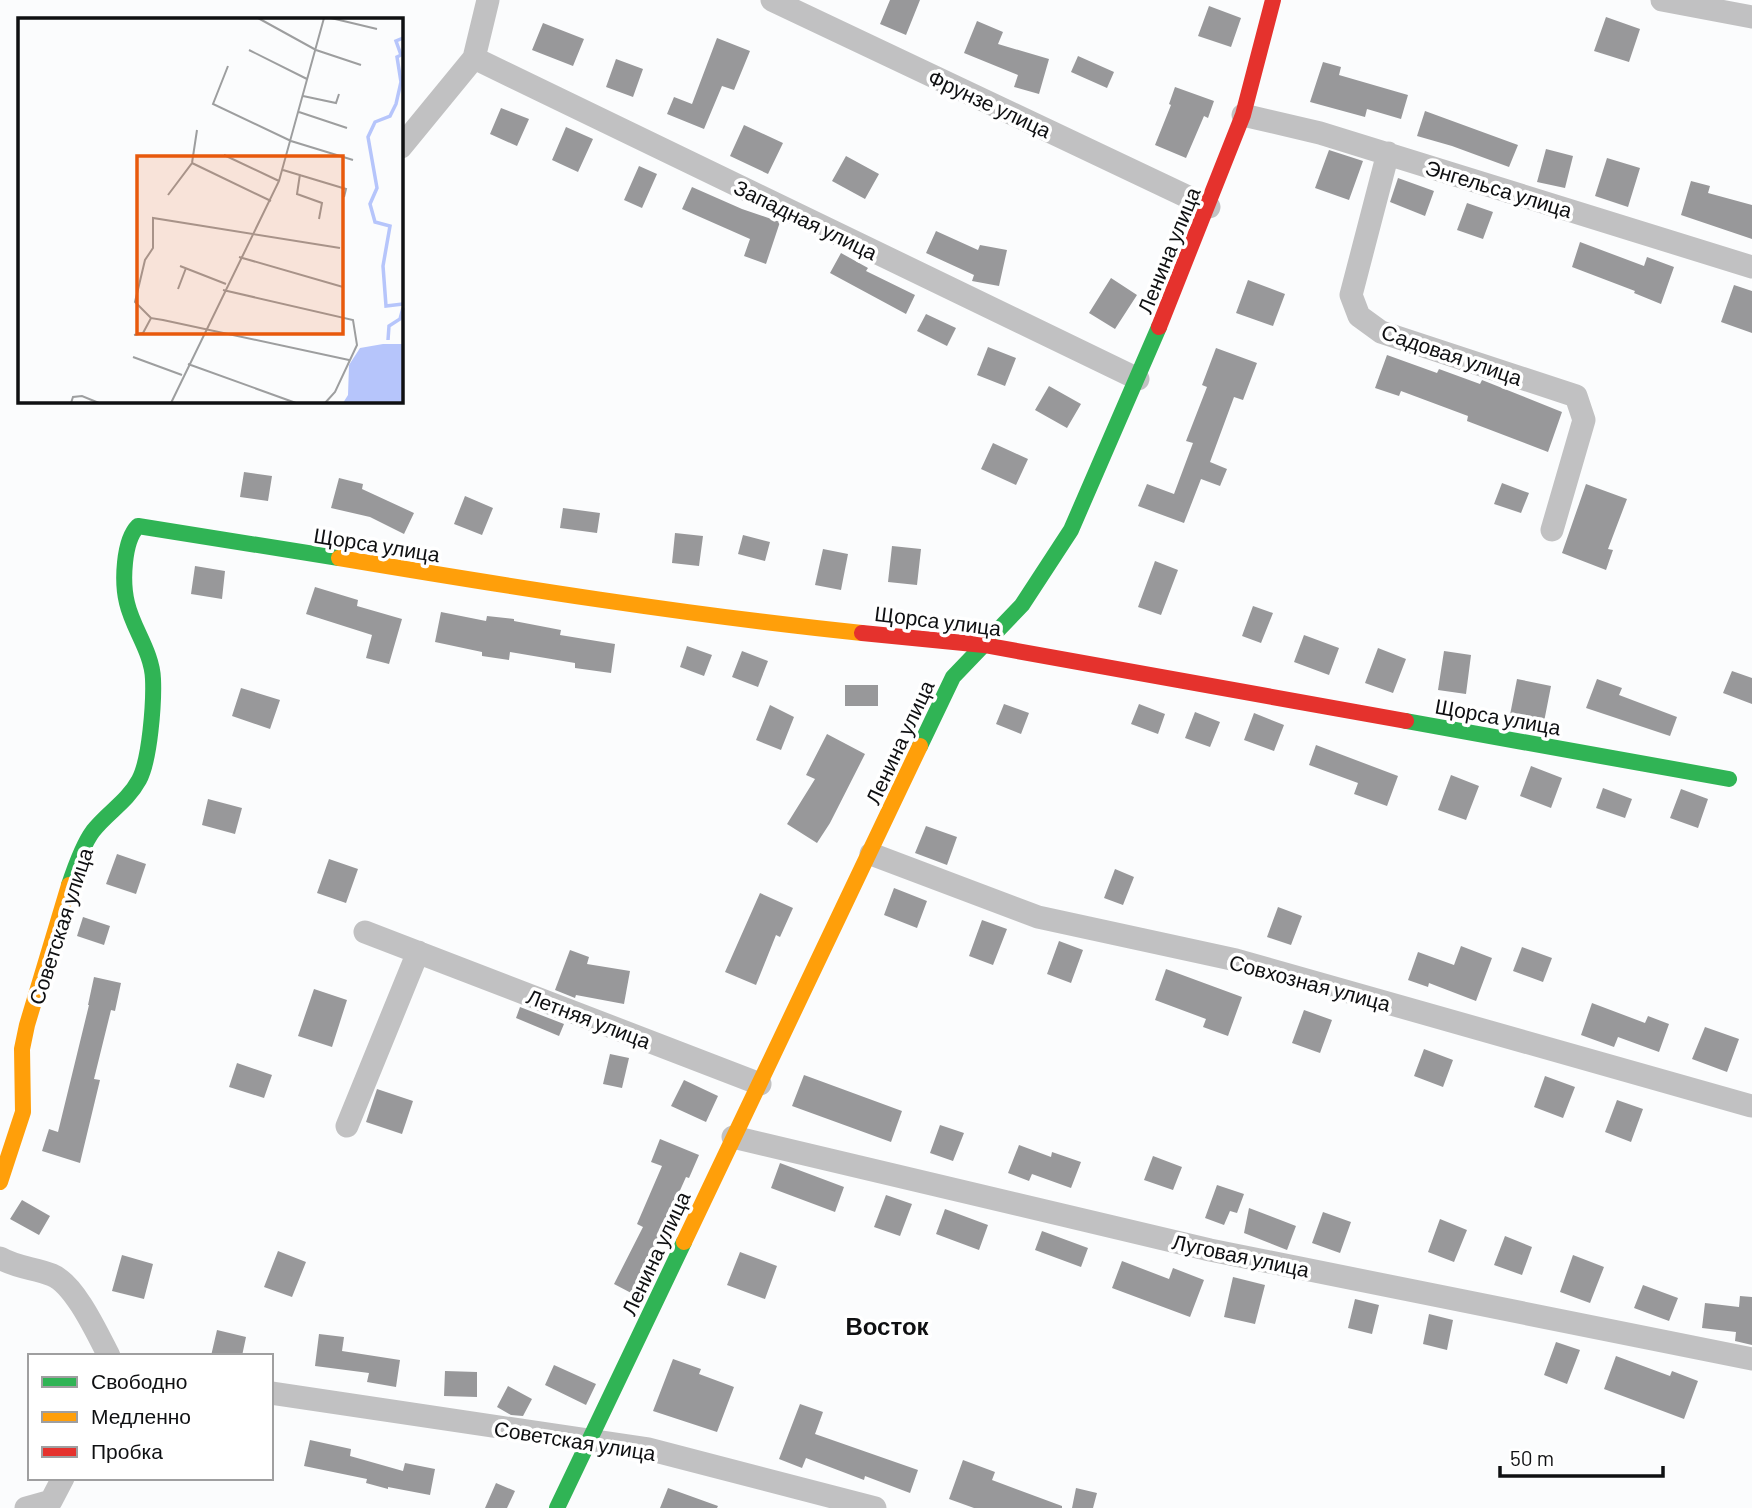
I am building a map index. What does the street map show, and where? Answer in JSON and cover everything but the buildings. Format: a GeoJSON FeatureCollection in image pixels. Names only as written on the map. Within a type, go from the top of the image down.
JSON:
{"type":"FeatureCollection","features":[{"type":"Feature","properties":{"kind":"street"},"geometry":{"type":"LineString","coordinates":[[402,146],[474,58],[488,0]]}},
{"type":"Feature","properties":{"kind":"street","name":"Фрунзе улица"},"geometry":{"type":"LineString","coordinates":[[772,0],[1209,207]]}},
{"type":"Feature","properties":{"kind":"street","name":"Ленина улица"},"geometry":{"type":"LineString","coordinates":[[557,1508],[871,854],[953,677],[1022,605],[1071,530],[1138,379],[1244,116],[1273,0]]}},
{"type":"Feature","properties":{"kind":"street"},"geometry":{"type":"LineString","coordinates":[[1662,0],[1752,18]]}},
{"type":"Feature","properties":{"kind":"street","name":"Западная улица"},"geometry":{"type":"LineString","coordinates":[[474,58],[1138,379]]}},
{"type":"Feature","properties":{"kind":"street","name":"Энгельса улица"},"geometry":{"type":"LineString","coordinates":[[1244,116],[1320,132],[1752,267]]}},
{"type":"Feature","properties":{"kind":"street","name":"Садовая улица"},"geometry":{"type":"LineString","coordinates":[[1388,153],[1351,295],[1359,316],[1381,332],[1576,396],[1584,420],[1552,530]]}},
{"type":"Feature","properties":{"kind":"street","name":"Щорса улица"},"geometry":{"type":"LineString","coordinates":[[138,526],[478,581],[747,620],[984,645],[1729,779]]}},
{"type":"Feature","properties":{"kind":"street","name":"Советская улица"},"geometry":{"type":"LineString","coordinates":[[0,1182],[23,1112],[22,1049],[27,1025],[70,882],[92,832],[123,803],[141,777],[152,723],[153,676],[144,643],[127,603],[125,553],[138,526]]}},
{"type":"Feature","properties":{"kind":"street","name":"Совхозная улица"},"geometry":{"type":"LineString","coordinates":[[871,854],[1038,917],[1236,960],[1751,1106]]}},
{"type":"Feature","properties":{"kind":"street","name":"Летняя улица"},"geometry":{"type":"LineString","coordinates":[[365,932],[760,1084]]}},
{"type":"Feature","properties":{"kind":"street"},"geometry":{"type":"LineString","coordinates":[[347,1126],[418,952]]}},
{"type":"Feature","properties":{"kind":"street","name":"Луговая улица"},"geometry":{"type":"LineString","coordinates":[[733,1137],[1210,1250],[1752,1359]]}},
{"type":"Feature","properties":{"kind":"street"},"geometry":{"type":"LineString","coordinates":[[0,1258],[12,1265],[55,1276],[85,1307],[108,1354]]}},
{"type":"Feature","properties":{"kind":"street","name":"Советская улица"},"geometry":{"type":"LineString","coordinates":[[273,1393],[648,1449],[875,1508]]}},
{"type":"Feature","properties":{"kind":"street"},"geometry":{"type":"LineString","coordinates":[[26,1508],[51,1502],[62,1480]]}},
{"type":"Feature","properties":{"kind":"traffic: fast"},"geometry":{"type":"LineString","coordinates":[[920,746],[953,677],[1022,605],[1071,530],[1159,327]]}},
{"type":"Feature","properties":{"kind":"traffic: fast"},"geometry":{"type":"LineString","coordinates":[[69,885],[90,836],[139,780],[149,745],[152,669],[130,613],[124,585],[129,542],[138,526],[339,558]]}},
{"type":"Feature","properties":{"kind":"traffic: fast"},"geometry":{"type":"LineString","coordinates":[[1406,721],[1729,779]]}},
{"type":"Feature","properties":{"kind":"traffic: fast"},"geometry":{"type":"LineString","coordinates":[[557,1508],[684,1242]]}},
{"type":"Feature","properties":{"kind":"traffic: slow"},"geometry":{"type":"LineString","coordinates":[[339,558],[600,600],[862,633]]}},
{"type":"Feature","properties":{"kind":"traffic: slow"},"geometry":{"type":"LineString","coordinates":[[684,1242],[920,746]]}},
{"type":"Feature","properties":{"kind":"traffic: slow"},"geometry":{"type":"LineString","coordinates":[[0,1182],[23,1112],[22,1049],[27,1025],[69,885]]}},
{"type":"Feature","properties":{"kind":"traffic: jam"},"geometry":{"type":"LineString","coordinates":[[1159,327],[1243,115],[1273,0]]}},
{"type":"Feature","properties":{"kind":"traffic: jam"},"geometry":{"type":"LineString","coordinates":[[862,633],[984,645],[1406,721]]}},
{"type":"Feature","properties":{"kind":"district","name":"Восток"},"geometry":{"type":"Point","coordinates":[887,1325]}}]}
